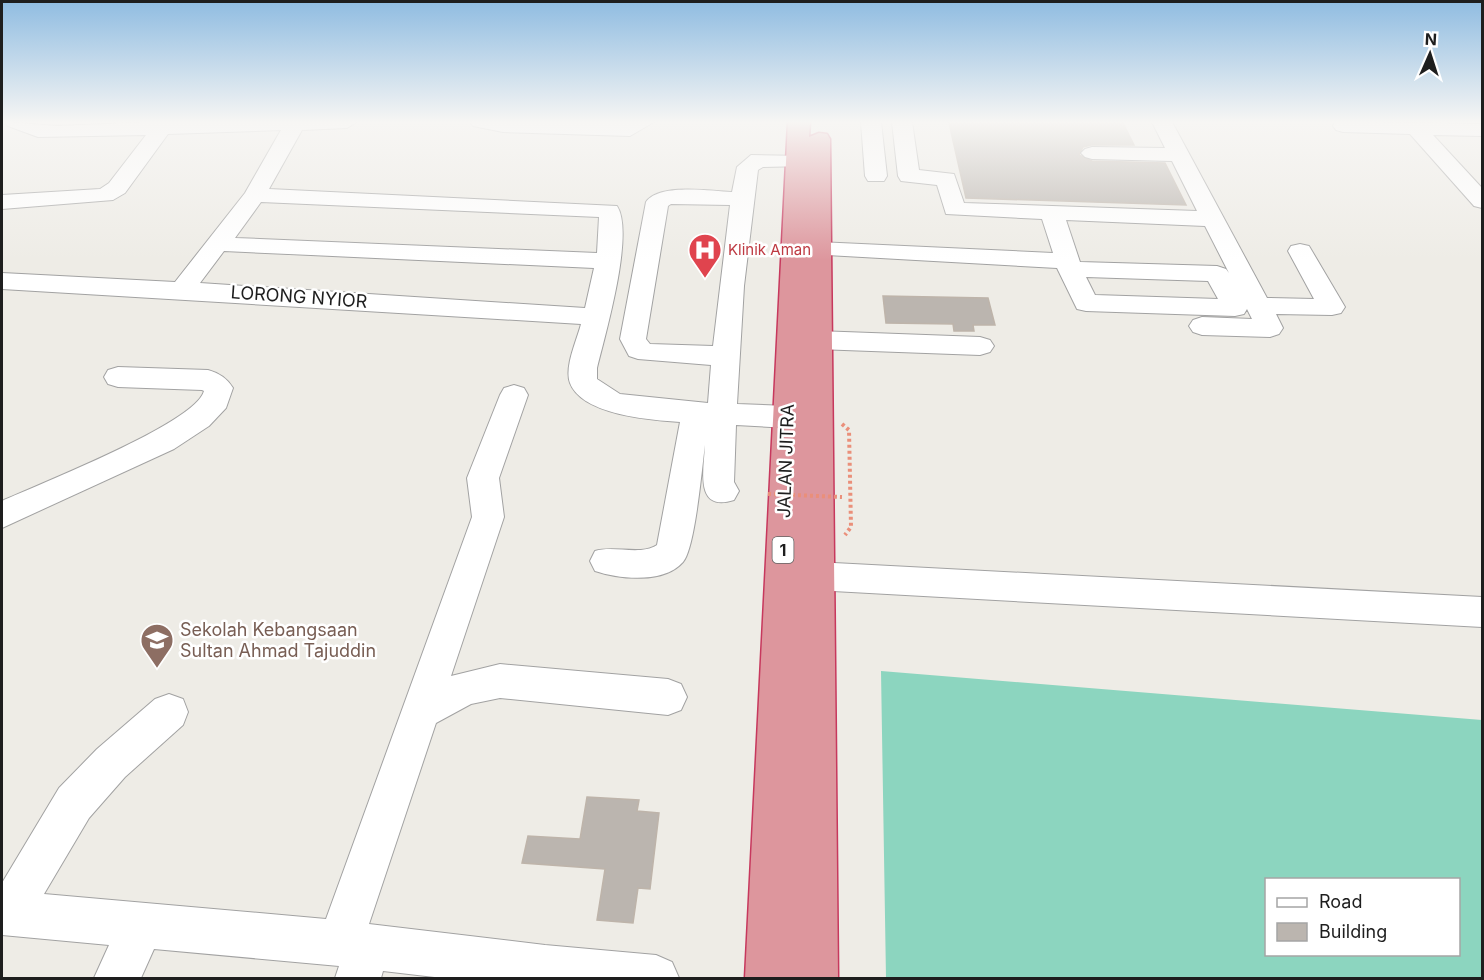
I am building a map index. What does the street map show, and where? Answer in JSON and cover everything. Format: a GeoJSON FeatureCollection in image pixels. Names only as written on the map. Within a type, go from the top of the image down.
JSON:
{"type":"FeatureCollection","features":[{"type":"Feature","properties":{"kind":"highway","name":"JALAN JITRA"},"geometry":{"type":"LineString","coordinates":[[769,978],[796,168]]}},
{"type":"Feature","properties":{"kind":"highway","name":"JALAN JITRA"},"geometry":{"type":"LineString","coordinates":[[814,978],[819,168]]}},
{"type":"Feature","properties":{"kind":"street"},"geometry":{"type":"LineString","coordinates":[[2,202],[105,195],[117,188],[132,168]]}},
{"type":"Feature","properties":{"kind":"street"},"geometry":{"type":"LineString","coordinates":[[182,290],[255,195],[270,168]]}},
{"type":"Feature","properties":{"kind":"street"},"geometry":{"type":"LineString","coordinates":[[608,561],[653,563],[665,559],[672,552],[726,356],[741,200],[748,168]]}},
{"type":"Feature","properties":{"kind":"street"},"geometry":{"type":"LineString","coordinates":[[875,168],[876,176]]}},
{"type":"Feature","properties":{"kind":"street"},"geometry":{"type":"LineString","coordinates":[[908,168],[909,176],[946,179],[954,208],[1052,214],[1214,219]]}},
{"type":"Feature","properties":{"kind":"street"},"geometry":{"type":"LineString","coordinates":[[1052,214],[1083,300],[1091,305],[1270,328],[1186,168]]}},
{"type":"Feature","properties":{"kind":"street"},"geometry":{"type":"LineString","coordinates":[[1452,168],[1482,201]]}},
{"type":"Feature","properties":{"kind":"street"},"geometry":{"type":"LineString","coordinates":[[255,195],[609,211],[613,219],[609,261],[583,368],[583,382],[592,392],[614,403],[709,413],[788,417]]}},
{"type":"Feature","properties":{"kind":"street"},"geometry":{"type":"LineString","coordinates":[[726,356],[648,353],[639,350],[633,339],[657,202],[668,197],[741,200]]}},
{"type":"Feature","properties":{"kind":"street"},"geometry":{"type":"LineString","coordinates":[[217,244],[609,261]]}},
{"type":"Feature","properties":{"kind":"street"},"geometry":{"type":"LineString","coordinates":[[818,249],[1217,274],[1235,308],[1203,318],[1108,324]]}},
{"type":"Feature","properties":{"kind":"street"},"geometry":{"type":"LineString","coordinates":[[1260,306],[1332,307],[1300,251]]}},
{"type":"Feature","properties":{"kind":"street","name":"LORONG NYIOR"},"geometry":{"type":"LineString","coordinates":[[2,281],[182,290],[596,317]]}},
{"type":"Feature","properties":{"kind":"street"},"geometry":{"type":"LineString","coordinates":[[817,340],[980,346]]}},
{"type":"Feature","properties":{"kind":"street"},"geometry":{"type":"LineString","coordinates":[[2,515],[163,441],[199,419],[216,401],[219,388],[208,380],[118,377]]}},
{"type":"Feature","properties":{"kind":"street"},"geometry":{"type":"LineString","coordinates":[[355,956],[422,710],[488,517],[483,478],[514,395]]}},
{"type":"Feature","properties":{"kind":"street"},"geometry":{"type":"LineString","coordinates":[[709,413],[718,485],[723,491]]}},
{"type":"Feature","properties":{"kind":"street"},"geometry":{"type":"LineString","coordinates":[[815,576],[1482,612]]}},
{"type":"Feature","properties":{"kind":"street"},"geometry":{"type":"LineString","coordinates":[[422,710],[465,688],[500,681],[668,698]]}},
{"type":"Feature","properties":{"kind":"street"},"geometry":{"type":"LineString","coordinates":[[169,712],[111,763],[74,804],[5,914],[142,926],[355,956],[545,968],[656,978]]}},
{"type":"Feature","properties":{"kind":"street"},"geometry":{"type":"LineString","coordinates":[[117,978],[142,926]]}},
{"type":"Feature","properties":{"kind":"path"},"geometry":{"type":"LineString","coordinates":[[768,494],[842,497]]}},
{"type":"Feature","properties":{"kind":"green space"},"geometry":{"type":"Polygon","coordinates":[[[881,671],[1482,720],[1482,978],[886,978],[881,671]]]}},
{"type":"Feature","properties":{"kind":"building"},"geometry":{"type":"Polygon","coordinates":[[[959,168],[1167,168],[1186,205],[966,198],[959,168]]]}},
{"type":"Feature","properties":{"kind":"building"},"geometry":{"type":"Polygon","coordinates":[[[883,296],[988,298],[995,325],[973,325],[974,331],[954,331],[953,324],[886,323],[883,296]]]}},
{"type":"Feature","properties":{"kind":"building"},"geometry":{"type":"Polygon","coordinates":[[[587,797],[639,800],[637,811],[659,813],[650,889],[638,888],[633,923],[597,920],[605,869],[522,863],[528,836],[580,839],[587,797]]]}},
{"type":"Feature","properties":{"kind":"place","name":"Klinik Aman"},"geometry":{"type":"Point","coordinates":[705,279]}},
{"type":"Feature","properties":{"kind":"place","name":"Sekolah Kebangsaan Sultan Ahmad Tajuddin"},"geometry":{"type":"Point","coordinates":[157,669]}}]}
